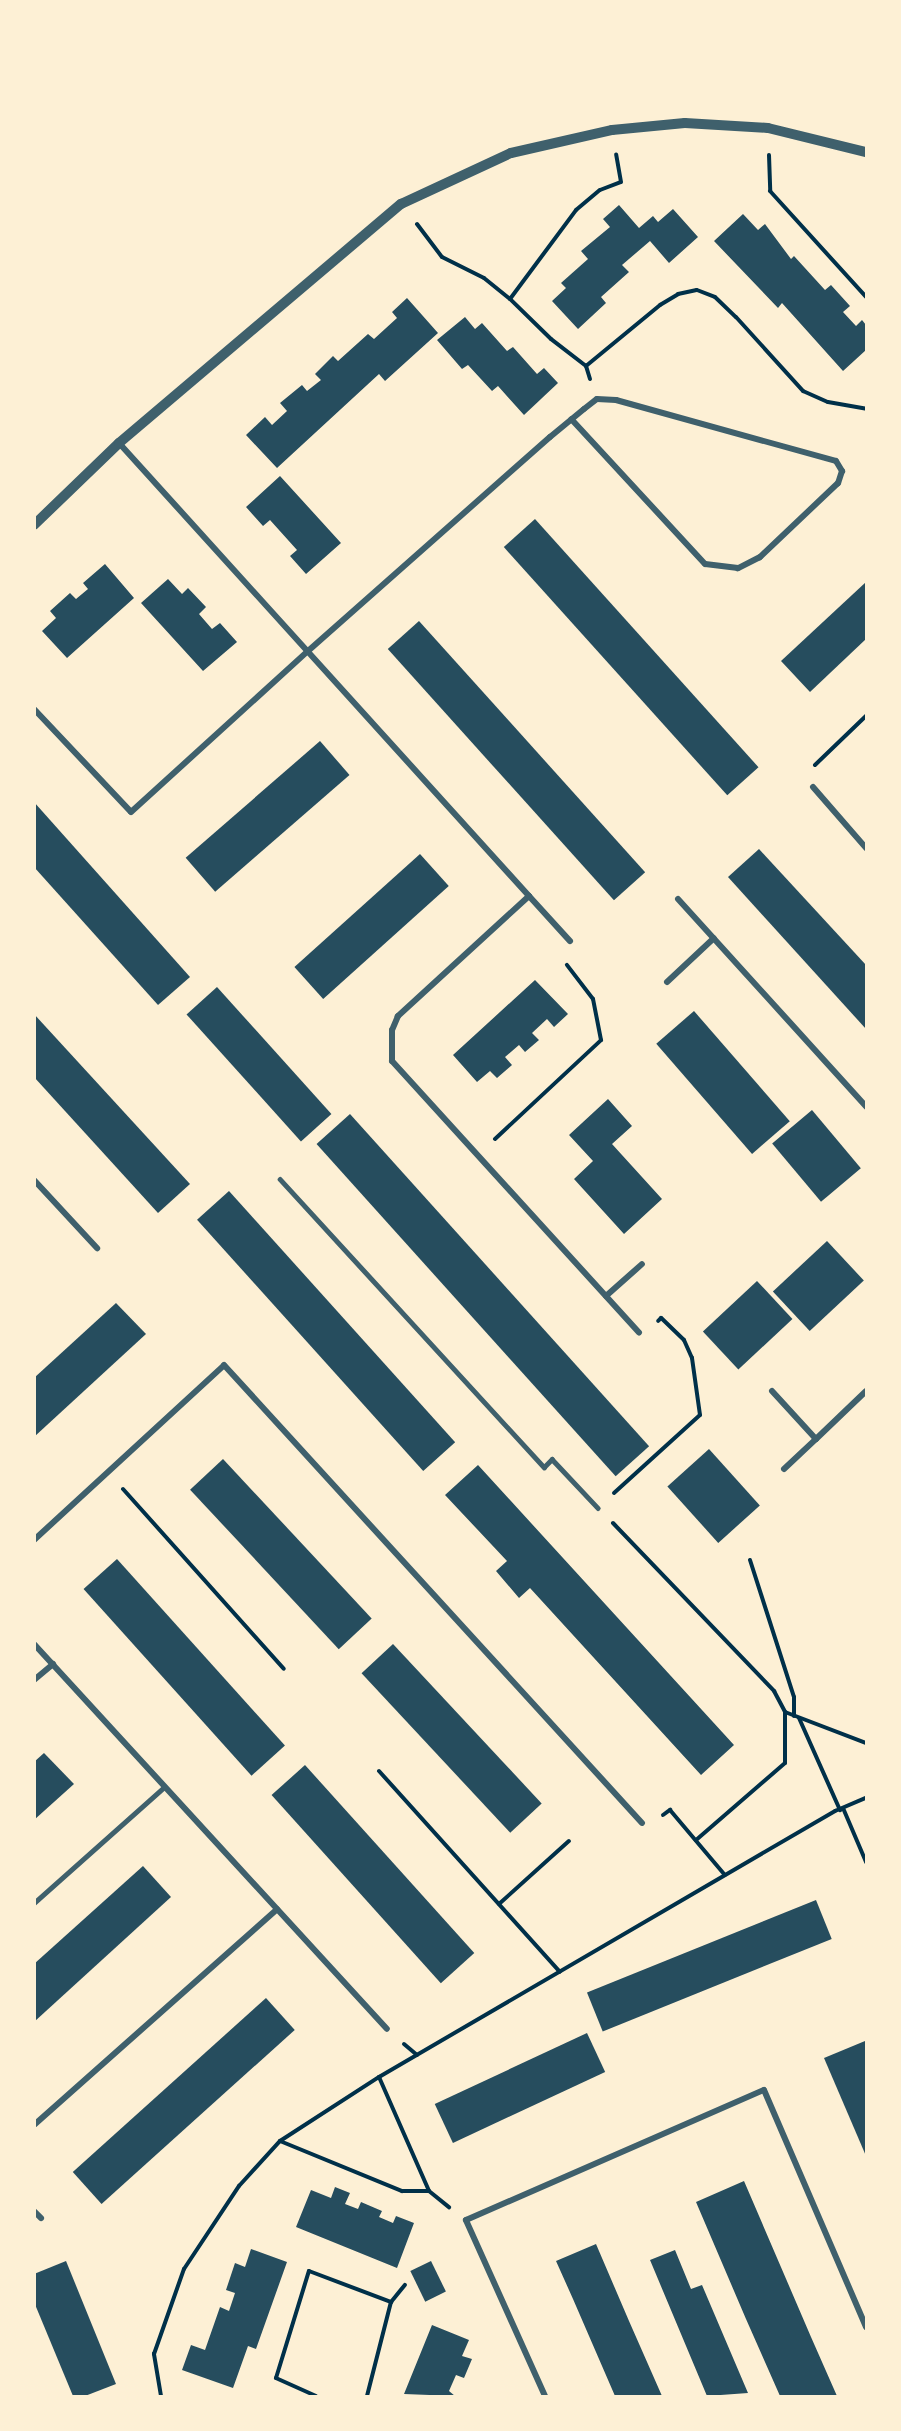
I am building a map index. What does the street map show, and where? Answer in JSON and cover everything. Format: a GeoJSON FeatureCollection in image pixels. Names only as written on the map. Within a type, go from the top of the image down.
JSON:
{"type":"FeatureCollection","features":[{"type":"Feature","properties":{"kind":"street"},"geometry":{"type":"LineString","coordinates":[[34,525],[119,443],[402,204],[511,153],[612,130],[685,123],[768,128],[867,152]]}},
{"type":"Feature","properties":{"kind":"street"},"geometry":{"type":"LineString","coordinates":[[34,709],[131,812],[308,651],[571,419],[597,399],[616,399],[836,461],[842,471],[838,483],[760,557],[738,568],[705,564],[571,419]]}},
{"type":"Feature","properties":{"kind":"street"},"geometry":{"type":"LineString","coordinates":[[119,443],[570,942]]}},
{"type":"Feature","properties":{"kind":"street"},"geometry":{"type":"LineString","coordinates":[[813,788],[867,848]]}},
{"type":"Feature","properties":{"kind":"street"},"geometry":{"type":"LineString","coordinates":[[529,896],[409,1005],[392,1030],[392,1061],[476,1157],[639,1332]]}},
{"type":"Feature","properties":{"kind":"street"},"geometry":{"type":"LineString","coordinates":[[678,899],[867,1106]]}},
{"type":"Feature","properties":{"kind":"street"},"geometry":{"type":"LineString","coordinates":[[667,982],[714,938]]}},
{"type":"Feature","properties":{"kind":"street"},"geometry":{"type":"LineString","coordinates":[[34,1180],[97,1248]]}},
{"type":"Feature","properties":{"kind":"street"},"geometry":{"type":"LineString","coordinates":[[606,1296],[642,1264]]}},
{"type":"Feature","properties":{"kind":"street"},"geometry":{"type":"LineString","coordinates":[[34,1540],[224,1365],[642,1823]]}},
{"type":"Feature","properties":{"kind":"street"},"geometry":{"type":"LineString","coordinates":[[772,1391],[816,1439]]}},
{"type":"Feature","properties":{"kind":"street"},"geometry":{"type":"LineString","coordinates":[[784,1469],[867,1391]]}},
{"type":"Feature","properties":{"kind":"street"},"geometry":{"type":"LineString","coordinates":[[34,1644],[387,2029]]}},
{"type":"Feature","properties":{"kind":"street"},"geometry":{"type":"LineString","coordinates":[[34,1680],[53,1664]]}},
{"type":"Feature","properties":{"kind":"street"},"geometry":{"type":"LineString","coordinates":[[34,2125],[277,1909]]}},
{"type":"Feature","properties":{"kind":"street"},"geometry":{"type":"LineString","coordinates":[[545,2397],[466,2220],[764,2090],[867,2327]]}},
{"type":"Feature","properties":{"kind":"street"},"geometry":{"type":"LineString","coordinates":[[34,2211],[41,2218]]}},
{"type":"Feature","properties":{"kind":"lane"},"geometry":{"type":"LineString","coordinates":[[280,1179],[544,1467],[552,1459],[598,1508]]}},
{"type":"Feature","properties":{"kind":"lane"},"geometry":{"type":"LineString","coordinates":[[34,1903],[164,1787]]}},
{"type":"Feature","properties":{"kind":"path"},"geometry":{"type":"LineString","coordinates":[[768,128],[770,191],[867,297]]}},
{"type":"Feature","properties":{"kind":"path"},"geometry":{"type":"LineString","coordinates":[[510,299],[576,210],[600,190],[621,182],[612,130]]}},
{"type":"Feature","properties":{"kind":"path"},"geometry":{"type":"LineString","coordinates":[[402,204],[442,257],[484,278],[510,299],[551,339],[586,366],[597,399]]}},
{"type":"Feature","properties":{"kind":"path"},"geometry":{"type":"LineString","coordinates":[[586,366],[660,305],[678,294],[697,290],[715,297],[736,317],[803,391],[828,402],[867,409]]}},
{"type":"Feature","properties":{"kind":"path"},"geometry":{"type":"LineString","coordinates":[[813,788],[802,777],[867,716]]}},
{"type":"Feature","properties":{"kind":"path"},"geometry":{"type":"LineString","coordinates":[[476,1157],[601,1040],[593,999],[559,953],[570,942]]}},
{"type":"Feature","properties":{"kind":"path"},"geometry":{"type":"LineString","coordinates":[[639,1332],[642,1336],[661,1318],[684,1340],[692,1358],[700,1415],[598,1508],[774,1691],[785,1712],[785,1763],[696,1840]]}},
{"type":"Feature","properties":{"kind":"path"},"geometry":{"type":"LineString","coordinates":[[108,1472],[284,1669]]}},
{"type":"Feature","properties":{"kind":"path"},"geometry":{"type":"LineString","coordinates":[[750,1560],[794,1696],[794,1716]]}},
{"type":"Feature","properties":{"kind":"path"},"geometry":{"type":"LineString","coordinates":[[785,1712],[867,1743]]}},
{"type":"Feature","properties":{"kind":"path"},"geometry":{"type":"LineString","coordinates":[[799,1718],[867,1862]]}},
{"type":"Feature","properties":{"kind":"path"},"geometry":{"type":"LineString","coordinates":[[379,1771],[560,1972]]}},
{"type":"Feature","properties":{"kind":"path"},"geometry":{"type":"LineString","coordinates":[[160,2397],[154,2354],[184,2269],[239,2186],[280,2141],[379,2077],[725,1875],[841,1809],[867,1798]]}},
{"type":"Feature","properties":{"kind":"path"},"geometry":{"type":"LineString","coordinates":[[642,1823],[651,1825],[670,1810],[725,1875]]}},
{"type":"Feature","properties":{"kind":"path"},"geometry":{"type":"LineString","coordinates":[[499,1904],[570,1841]]}},
{"type":"Feature","properties":{"kind":"path"},"geometry":{"type":"LineString","coordinates":[[379,2077],[429,2191],[466,2220]]}},
{"type":"Feature","properties":{"kind":"path"},"geometry":{"type":"LineString","coordinates":[[280,2141],[402,2191],[429,2191]]}},
{"type":"Feature","properties":{"kind":"path"},"geometry":{"type":"LineString","coordinates":[[316,2397],[276,2378],[309,2271],[391,2302]]}},
{"type":"Feature","properties":{"kind":"path"},"geometry":{"type":"LineString","coordinates":[[366,2397],[391,2302],[405,2284]]}},
{"type":"Feature","properties":{"kind":"building"},"geometry":{"type":"Polygon","coordinates":[[[619,205],[639,228],[653,216],[658,222],[673,209],[698,237],[669,263],[650,241],[622,265],[629,272],[601,297],[606,303],[578,329],[552,301],[566,288],[561,283],[588,259],[581,251],[610,227],[603,219],[619,205]]]}},
{"type":"Feature","properties":{"kind":"building"},"geometry":{"type":"Polygon","coordinates":[[[743,214],[758,230],[765,224],[791,259],[794,256],[825,290],[831,285],[850,306],[843,312],[856,326],[862,320],[866,325],[866,350],[843,371],[782,303],[778,308],[714,241],[743,214]]]}},
{"type":"Feature","properties":{"kind":"building"},"geometry":{"type":"Polygon","coordinates":[[[407,298],[438,333],[385,381],[379,374],[277,468],[246,435],[265,417],[272,425],[287,411],[280,403],[302,385],[307,391],[321,380],[315,374],[333,356],[338,361],[368,334],[374,339],[397,318],[392,312],[407,298]]]}},
{"type":"Feature","properties":{"kind":"building"},"geometry":{"type":"Polygon","coordinates":[[[465,317],[475,329],[482,323],[507,351],[513,347],[537,374],[544,368],[558,383],[524,415],[498,386],[492,391],[468,365],[462,369],[437,340],[465,317]]]}},
{"type":"Feature","properties":{"kind":"building"},"geometry":{"type":"Polygon","coordinates":[[[280,476],[341,543],[306,574],[290,556],[297,550],[270,520],[263,526],[246,507],[280,476]]]}},
{"type":"Feature","properties":{"kind":"building"},"geometry":{"type":"Polygon","coordinates":[[[535,519],[758,767],[727,795],[504,547],[535,519]]]}},
{"type":"Feature","properties":{"kind":"building"},"geometry":{"type":"Polygon","coordinates":[[[105,564],[134,598],[67,658],[42,631],[56,618],[50,611],[70,593],[76,599],[88,589],[83,583],[105,564]]]}},
{"type":"Feature","properties":{"kind":"building"},"geometry":{"type":"Polygon","coordinates":[[[168,579],[182,594],[188,588],[206,607],[199,614],[212,629],[220,623],[237,642],[203,671],[141,603],[168,579]]]}},
{"type":"Feature","properties":{"kind":"building"},"geometry":{"type":"Polygon","coordinates":[[[866,582],[866,639],[810,692],[781,661],[866,582]]]}},
{"type":"Feature","properties":{"kind":"building"},"geometry":{"type":"Polygon","coordinates":[[[419,621],[645,872],[614,900],[388,649],[419,621]]]}},
{"type":"Feature","properties":{"kind":"building"},"geometry":{"type":"Polygon","coordinates":[[[320,741],[350,775],[215,892],[186,858],[320,741]]]}},
{"type":"Feature","properties":{"kind":"building"},"geometry":{"type":"Polygon","coordinates":[[[34,802],[190,977],[158,1005],[34,867],[34,802]]]}},
{"type":"Feature","properties":{"kind":"building"},"geometry":{"type":"Polygon","coordinates":[[[759,849],[866,965],[866,1029],[728,877],[759,849]]]}},
{"type":"Feature","properties":{"kind":"building"},"geometry":{"type":"Polygon","coordinates":[[[420,854],[449,886],[323,999],[294,967],[420,854]]]}},
{"type":"Feature","properties":{"kind":"building"},"geometry":{"type":"Polygon","coordinates":[[[535,980],[568,1014],[554,1027],[547,1019],[532,1033],[539,1040],[525,1052],[519,1045],[505,1057],[512,1065],[497,1078],[490,1071],[477,1082],[453,1055],[535,980]]]}},
{"type":"Feature","properties":{"kind":"building"},"geometry":{"type":"Polygon","coordinates":[[[217,987],[331,1114],[301,1142],[187,1014],[217,987]]]}},
{"type":"Feature","properties":{"kind":"building"},"geometry":{"type":"Polygon","coordinates":[[[694,1011],[790,1121],[752,1154],[656,1044],[694,1011]]]}},
{"type":"Feature","properties":{"kind":"building"},"geometry":{"type":"Polygon","coordinates":[[[34,1014],[190,1184],[158,1213],[34,1077],[34,1014]]]}},
{"type":"Feature","properties":{"kind":"building"},"geometry":{"type":"Polygon","coordinates":[[[608,1099],[632,1126],[612,1144],[662,1199],[624,1234],[574,1179],[593,1161],[569,1135],[608,1099]]]}},
{"type":"Feature","properties":{"kind":"building"},"geometry":{"type":"Polygon","coordinates":[[[812,1110],[861,1168],[821,1202],[772,1143],[812,1110]]]}},
{"type":"Feature","properties":{"kind":"building"},"geometry":{"type":"Polygon","coordinates":[[[350,1114],[649,1446],[616,1476],[317,1144],[350,1114]]]}},
{"type":"Feature","properties":{"kind":"building"},"geometry":{"type":"Polygon","coordinates":[[[229,1191],[455,1442],[423,1471],[197,1220],[229,1191]]]}},
{"type":"Feature","properties":{"kind":"building"},"geometry":{"type":"Polygon","coordinates":[[[827,1241],[864,1280],[810,1331],[773,1291],[827,1241]]]}},
{"type":"Feature","properties":{"kind":"building"},"geometry":{"type":"Polygon","coordinates":[[[757,1281],[792,1319],[738,1369],[703,1331],[757,1281]]]}},
{"type":"Feature","properties":{"kind":"building"},"geometry":{"type":"Polygon","coordinates":[[[116,1303],[146,1334],[34,1437],[34,1378],[116,1303]]]}},
{"type":"Feature","properties":{"kind":"building"},"geometry":{"type":"Polygon","coordinates":[[[709,1449],[760,1505],[718,1543],[667,1486],[709,1449]]]}},
{"type":"Feature","properties":{"kind":"building"},"geometry":{"type":"Polygon","coordinates":[[[223,1459],[372,1618],[339,1649],[190,1490],[223,1459]]]}},
{"type":"Feature","properties":{"kind":"building"},"geometry":{"type":"Polygon","coordinates":[[[478,1465],[734,1745],[701,1775],[530,1588],[519,1598],[496,1571],[507,1561],[445,1495],[478,1465]]]}},
{"type":"Feature","properties":{"kind":"building"},"geometry":{"type":"Polygon","coordinates":[[[117,1559],[285,1746],[252,1776],[84,1589],[117,1559]]]}},
{"type":"Feature","properties":{"kind":"building"},"geometry":{"type":"Polygon","coordinates":[[[393,1644],[542,1803],[510,1833],[362,1673],[393,1644]]]}},
{"type":"Feature","properties":{"kind":"building"},"geometry":{"type":"Polygon","coordinates":[[[44,1753],[74,1784],[34,1820],[34,1762],[44,1753]]]}},
{"type":"Feature","properties":{"kind":"building"},"geometry":{"type":"Polygon","coordinates":[[[305,1765],[474,1953],[441,1983],[272,1795],[305,1765]]]}},
{"type":"Feature","properties":{"kind":"building"},"geometry":{"type":"Polygon","coordinates":[[[143,1866],[171,1897],[34,2022],[34,1964],[143,1866]]]}},
{"type":"Feature","properties":{"kind":"building"},"geometry":{"type":"Polygon","coordinates":[[[816,1900],[832,1939],[603,2031],[587,1993],[816,1900]]]}},
{"type":"Feature","properties":{"kind":"building"},"geometry":{"type":"Polygon","coordinates":[[[266,1998],[295,2030],[102,2204],[73,2172],[266,1998]]]}},
{"type":"Feature","properties":{"kind":"building"},"geometry":{"type":"Polygon","coordinates":[[[587,2033],[605,2072],[453,2143],[435,2104],[587,2033]]]}},
{"type":"Feature","properties":{"kind":"building"},"geometry":{"type":"Polygon","coordinates":[[[865,2041],[866,2045],[866,2156],[824,2058],[865,2041]]]}},
{"type":"Feature","properties":{"kind":"building"},"geometry":{"type":"Polygon","coordinates":[[[744,2181],[837,2396],[780,2396],[746,2319],[696,2202],[744,2181]]]}},
{"type":"Feature","properties":{"kind":"building"},"geometry":{"type":"Polygon","coordinates":[[[335,2187],[350,2193],[345,2204],[358,2209],[361,2202],[382,2211],[379,2217],[393,2223],[396,2216],[414,2223],[397,2268],[296,2227],[311,2190],[331,2198],[335,2187]]]}},
{"type":"Feature","properties":{"kind":"building"},"geometry":{"type":"Polygon","coordinates":[[[596,2244],[662,2396],[615,2396],[556,2261],[596,2244]]]}},
{"type":"Feature","properties":{"kind":"building"},"geometry":{"type":"Polygon","coordinates":[[[251,2249],[287,2262],[256,2349],[248,2346],[233,2388],[182,2370],[191,2345],[205,2350],[220,2307],[229,2311],[235,2293],[226,2290],[235,2263],[245,2267],[251,2249]]]}},
{"type":"Feature","properties":{"kind":"building"},"geometry":{"type":"Polygon","coordinates":[[[675,2250],[691,2289],[702,2285],[748,2393],[707,2396],[650,2260],[675,2250]]]}},
{"type":"Feature","properties":{"kind":"building"},"geometry":{"type":"Polygon","coordinates":[[[66,2261],[116,2384],[85,2396],[73,2396],[34,2302],[34,2274],[66,2261]]]}},
{"type":"Feature","properties":{"kind":"building"},"geometry":{"type":"Polygon","coordinates":[[[431,2261],[446,2292],[425,2302],[410,2271],[431,2261]]]}},
{"type":"Feature","properties":{"kind":"building"},"geometry":{"type":"Polygon","coordinates":[[[432,2325],[469,2340],[462,2356],[472,2359],[464,2378],[456,2375],[449,2391],[455,2396],[404,2394],[432,2325]]]}}]}
